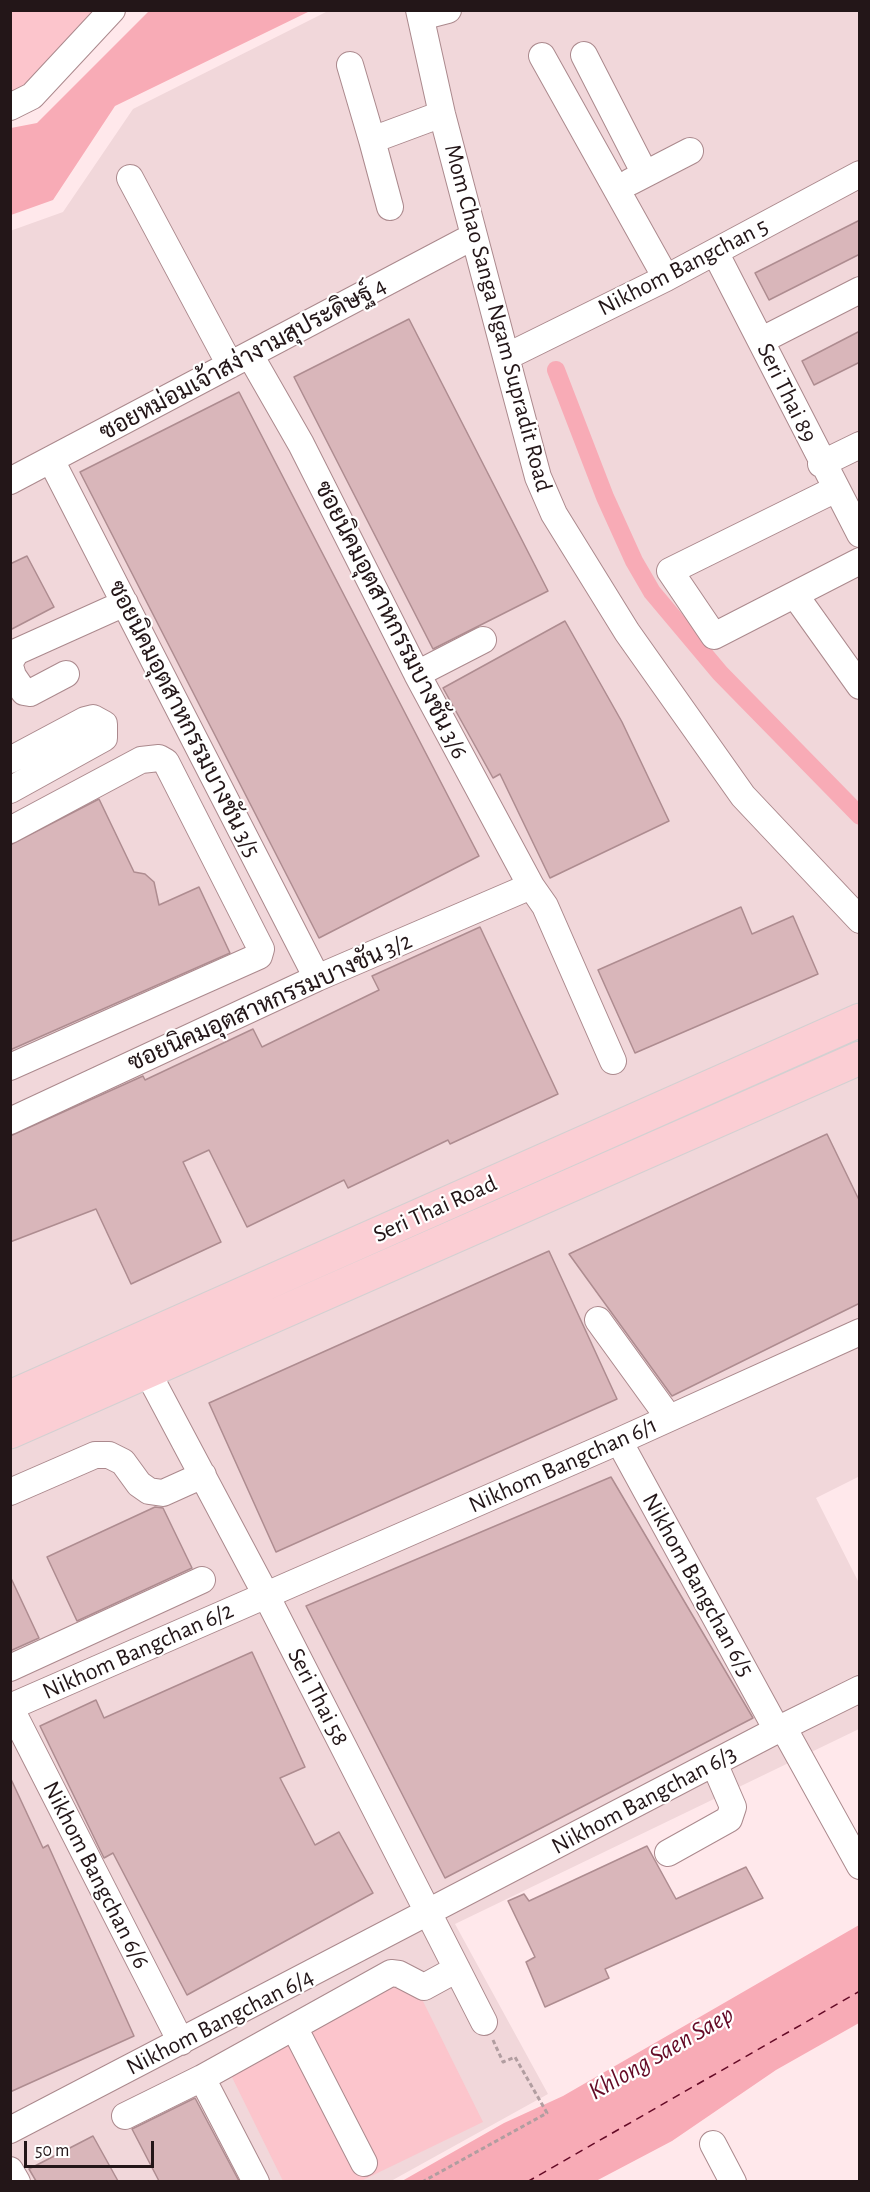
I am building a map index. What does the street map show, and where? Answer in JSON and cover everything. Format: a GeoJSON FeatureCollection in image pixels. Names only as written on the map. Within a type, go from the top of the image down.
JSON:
{"type":"FeatureCollection","features":[{"type":"Feature","properties":{"kind":"main road","name":"Seri Thai Road"},"geometry":{"type":"LineString","coordinates":[[10,1397],[860,1020]]}},
{"type":"Feature","properties":{"kind":"main road","name":"Seri Thai Road"},"geometry":{"type":"LineString","coordinates":[[10,1432],[860,1058]]}},
{"type":"Feature","properties":{"kind":"street"},"geometry":{"type":"LineString","coordinates":[[10,107],[32,96],[112,10]]}},
{"type":"Feature","properties":{"kind":"street"},"geometry":{"type":"LineString","coordinates":[[420,14],[448,10]]}},
{"type":"Feature","properties":{"kind":"street","name":"Mom Chao Sanga Ngam Supradit Road"},"geometry":{"type":"LineString","coordinates":[[420,14],[442,114],[538,477],[554,514],[627,632],[743,796],[860,920]]}},
{"type":"Feature","properties":{"kind":"street"},"geometry":{"type":"LineString","coordinates":[[584,55],[645,174]]}},
{"type":"Feature","properties":{"kind":"street"},"geometry":{"type":"LineString","coordinates":[[542,56],[666,278]]}},
{"type":"Feature","properties":{"kind":"street"},"geometry":{"type":"LineString","coordinates":[[350,64],[390,207]]}},
{"type":"Feature","properties":{"kind":"street"},"geometry":{"type":"LineString","coordinates":[[372,140],[442,114]]}},
{"type":"Feature","properties":{"kind":"street"},"geometry":{"type":"LineString","coordinates":[[616,189],[690,151]]}},
{"type":"Feature","properties":{"kind":"street","name":"Nikhom Bangchan 5"},"geometry":{"type":"LineString","coordinates":[[506,357],[666,278],[860,174]]}},
{"type":"Feature","properties":{"kind":"street","name":"ซอยนิคมอุตสาหกรรมบางชัน 3/6"},"geometry":{"type":"LineString","coordinates":[[130,178],[240,360],[301,444],[417,674],[531,886],[545,906],[613,1061]]}},
{"type":"Feature","properties":{"kind":"street","name":"ซอยหม่อมเจ้าสง่างามสุประดิษฐ์ 4"},"geometry":{"type":"LineString","coordinates":[[10,481],[474,236]]}},
{"type":"Feature","properties":{"kind":"street","name":"Seri Thai 89"},"geometry":{"type":"LineString","coordinates":[[715,252],[762,340],[821,464],[860,534]]}},
{"type":"Feature","properties":{"kind":"street"},"geometry":{"type":"LineString","coordinates":[[762,340],[860,290]]}},
{"type":"Feature","properties":{"kind":"street"},"geometry":{"type":"LineString","coordinates":[[821,464],[860,445]]}},
{"type":"Feature","properties":{"kind":"street","name":"ซอยนิคมอุตสาหกรรมบางชัน 3/5"},"geometry":{"type":"LineString","coordinates":[[51,460],[317,978]]}},
{"type":"Feature","properties":{"kind":"street"},"geometry":{"type":"LineString","coordinates":[[836,489],[670,571],[714,636],[860,561]]}},
{"type":"Feature","properties":{"kind":"street"},"geometry":{"type":"LineString","coordinates":[[795,595],[860,686]]}},
{"type":"Feature","properties":{"kind":"street"},"geometry":{"type":"LineString","coordinates":[[66,674],[30,693],[24,692],[13,676],[10,664],[16,652],[125,603]]}},
{"type":"Feature","properties":{"kind":"street"},"geometry":{"type":"LineString","coordinates":[[417,674],[483,640]]}},
{"type":"Feature","properties":{"kind":"street"},"geometry":{"type":"LineString","coordinates":[[10,760],[93,718],[100,721],[106,730],[104,738],[10,790]]}},
{"type":"Feature","properties":{"kind":"street"},"geometry":{"type":"LineString","coordinates":[[10,747],[35,737],[46,741]]}},
{"type":"Feature","properties":{"kind":"street"},"geometry":{"type":"LineString","coordinates":[[10,830],[141,760],[159,758],[166,762],[261,949],[259,956],[10,1067]]}},
{"type":"Feature","properties":{"kind":"street","name":"ซอยนิคมอุตสาหกรรมบางชัน 3/2"},"geometry":{"type":"LineString","coordinates":[[10,1121],[317,978],[531,886]]}},
{"type":"Feature","properties":{"kind":"street"},"geometry":{"type":"LineString","coordinates":[[598,1320],[669,1418]]}},
{"type":"Feature","properties":{"kind":"street","name":"Nikhom Bangchan 6/1"},"geometry":{"type":"LineString","coordinates":[[266,1595],[619,1441],[860,1332]]}},
{"type":"Feature","properties":{"kind":"street","name":"Seri Thai 58"},"geometry":{"type":"LineString","coordinates":[[148,1373],[266,1595],[484,2022]]}},
{"type":"Feature","properties":{"kind":"street","name":"Nikhom Bangchan 6/5"},"geometry":{"type":"LineString","coordinates":[[619,1441],[860,1866]]}},
{"type":"Feature","properties":{"kind":"street"},"geometry":{"type":"LineString","coordinates":[[10,1492],[95,1455],[109,1455],[123,1462],[140,1484],[149,1491],[163,1493],[203,1475]]}},
{"type":"Feature","properties":{"kind":"street"},"geometry":{"type":"LineString","coordinates":[[10,1668],[202,1580]]}},
{"type":"Feature","properties":{"kind":"street","name":"Nikhom Bangchan 6/2"},"geometry":{"type":"LineString","coordinates":[[10,1707],[266,1595]]}},
{"type":"Feature","properties":{"kind":"street","name":"Nikhom Bangchan 6/3"},"geometry":{"type":"LineString","coordinates":[[429,1914],[780,1728],[860,1689]]}},
{"type":"Feature","properties":{"kind":"street","name":"Nikhom Bangchan 6/6"},"geometry":{"type":"LineString","coordinates":[[10,1707],[181,2042]]}},
{"type":"Feature","properties":{"kind":"street"},"geometry":{"type":"LineString","coordinates":[[668,1853],[729,1819],[733,1807],[714,1763]]}},
{"type":"Feature","properties":{"kind":"street","name":"Nikhom Bangchan 6/4"},"geometry":{"type":"LineString","coordinates":[[10,2130],[429,1914]]}},
{"type":"Feature","properties":{"kind":"street"},"geometry":{"type":"LineString","coordinates":[[125,2116],[202,2078],[391,1973],[399,1974],[424,1987],[457,1969]]}},
{"type":"Feature","properties":{"kind":"street"},"geometry":{"type":"LineString","coordinates":[[294,2027],[364,2163]]}},
{"type":"Feature","properties":{"kind":"street"},"geometry":{"type":"LineString","coordinates":[[202,2078],[256,2181]]}},
{"type":"Feature","properties":{"kind":"street"},"geometry":{"type":"LineString","coordinates":[[713,2144],[732,2181]]}},
{"type":"Feature","properties":{"kind":"street"},"geometry":{"type":"LineString","coordinates":[[10,2170],[16,2181]]}},
{"type":"Feature","properties":{"kind":"path"},"geometry":{"type":"LineString","coordinates":[[422,2181],[548,2113],[515,2057],[503,2061],[484,2022]]}},
{"type":"Feature","properties":{"kind":"shaded area"},"geometry":{"type":"Polygon","coordinates":[[[11,11],[100,11],[22,91],[11,93],[11,11]]]}},
{"type":"Feature","properties":{"kind":"shaded area"},"geometry":{"type":"Polygon","coordinates":[[[328,11],[859,11],[860,1476],[816,1498],[859,1583],[859,1729],[455,1924],[548,2094],[391,2181],[11,2181],[10,231],[63,212],[133,109],[328,11]]]}},
{"type":"Feature","properties":{"kind":"shaded area"},"geometry":{"type":"Polygon","coordinates":[[[409,1973],[483,2122],[361,2181],[283,2181],[225,2063],[409,1973]]]}},
{"type":"Feature","properties":{"kind":"water"},"geometry":{"type":"Polygon","coordinates":[[[150,10],[310,11],[115,106],[53,200],[11,215],[11,128],[37,123],[150,10]]]}},
{"type":"Feature","properties":{"kind":"water","name":"Khlong Saen Saep"},"geometry":{"type":"Polygon","coordinates":[[[859,1925],[859,2023],[776,2070],[672,2141],[596,2181],[402,2181],[504,2123],[563,2096],[859,1925]]]}},
{"type":"Feature","properties":{"kind":"building"},"geometry":{"type":"Polygon","coordinates":[[[860,220],[860,254],[769,300],[755,273],[860,220]]]}},
{"type":"Feature","properties":{"kind":"building"},"geometry":{"type":"Polygon","coordinates":[[[409,319],[548,591],[433,649],[294,377],[409,319]]]}},
{"type":"Feature","properties":{"kind":"building"},"geometry":{"type":"Polygon","coordinates":[[[860,331],[860,362],[814,385],[802,361],[860,331]]]}},
{"type":"Feature","properties":{"kind":"building"},"geometry":{"type":"Polygon","coordinates":[[[239,392],[479,856],[319,938],[80,472],[239,392]]]}},
{"type":"Feature","properties":{"kind":"building"},"geometry":{"type":"Polygon","coordinates":[[[27,556],[54,607],[10,630],[10,564],[27,556]]]}},
{"type":"Feature","properties":{"kind":"building"},"geometry":{"type":"Polygon","coordinates":[[[565,621],[622,722],[669,821],[550,878],[500,774],[493,778],[443,688],[565,621]]]}},
{"type":"Feature","properties":{"kind":"building"},"geometry":{"type":"Polygon","coordinates":[[[99,799],[134,872],[145,874],[154,882],[159,905],[199,887],[230,953],[10,1050],[10,845],[99,799]]]}},
{"type":"Feature","properties":{"kind":"building"},"geometry":{"type":"Polygon","coordinates":[[[741,907],[752,934],[793,916],[818,974],[635,1053],[598,970],[741,907]]]}},
{"type":"Feature","properties":{"kind":"building"},"geometry":{"type":"Polygon","coordinates":[[[480,927],[558,1094],[450,1144],[448,1140],[348,1188],[344,1180],[247,1227],[209,1150],[183,1162],[221,1242],[131,1284],[96,1209],[10,1242],[10,1136],[143,1076],[145,1080],[253,1029],[262,1047],[379,990],[372,976],[480,927]]]}},
{"type":"Feature","properties":{"kind":"building"},"geometry":{"type":"Polygon","coordinates":[[[827,1134],[860,1202],[860,1303],[672,1396],[569,1254],[827,1134]]]}},
{"type":"Feature","properties":{"kind":"building"},"geometry":{"type":"Polygon","coordinates":[[[549,1251],[617,1399],[276,1552],[209,1403],[549,1251]]]}},
{"type":"Feature","properties":{"kind":"building"},"geometry":{"type":"Polygon","coordinates":[[[611,1477],[753,1718],[445,1878],[306,1606],[611,1477]]]}},
{"type":"Feature","properties":{"kind":"building"},"geometry":{"type":"Polygon","coordinates":[[[155,1507],[163,1508],[192,1568],[77,1621],[47,1557],[155,1507]]]}},
{"type":"Feature","properties":{"kind":"building"},"geometry":{"type":"Polygon","coordinates":[[[10,1576],[39,1638],[10,1651],[10,1576]]]}},
{"type":"Feature","properties":{"kind":"building"},"geometry":{"type":"Polygon","coordinates":[[[252,1652],[305,1767],[280,1778],[315,1845],[339,1832],[373,1893],[187,1995],[113,1853],[104,1858],[40,1726],[96,1700],[104,1718],[252,1652]]]}},
{"type":"Feature","properties":{"kind":"building"},"geometry":{"type":"Polygon","coordinates":[[[10,1777],[43,1848],[48,1845],[134,2036],[10,2092],[10,1777]]]}},
{"type":"Feature","properties":{"kind":"building"},"geometry":{"type":"Polygon","coordinates":[[[647,1846],[676,1899],[746,1867],[763,1898],[605,1969],[609,1978],[545,2007],[526,1962],[535,1957],[508,1901],[524,1894],[529,1901],[647,1846]]]}},
{"type":"Feature","properties":{"kind":"building"},"geometry":{"type":"Polygon","coordinates":[[[195,2098],[239,2181],[159,2181],[132,2129],[195,2098]]]}},
{"type":"Feature","properties":{"kind":"building"},"geometry":{"type":"Polygon","coordinates":[[[93,2136],[118,2181],[36,2181],[29,2169],[93,2136]]]}},
{"type":"Feature","properties":{"kind":"waterway"},"geometry":{"type":"LineString","coordinates":[[556,370],[605,497],[634,561],[652,592],[720,673],[860,816]]}},
{"type":"Feature","properties":{"kind":"ferry route"},"geometry":{"type":"LineString","coordinates":[[527,2182],[860,1991]]}}]}
